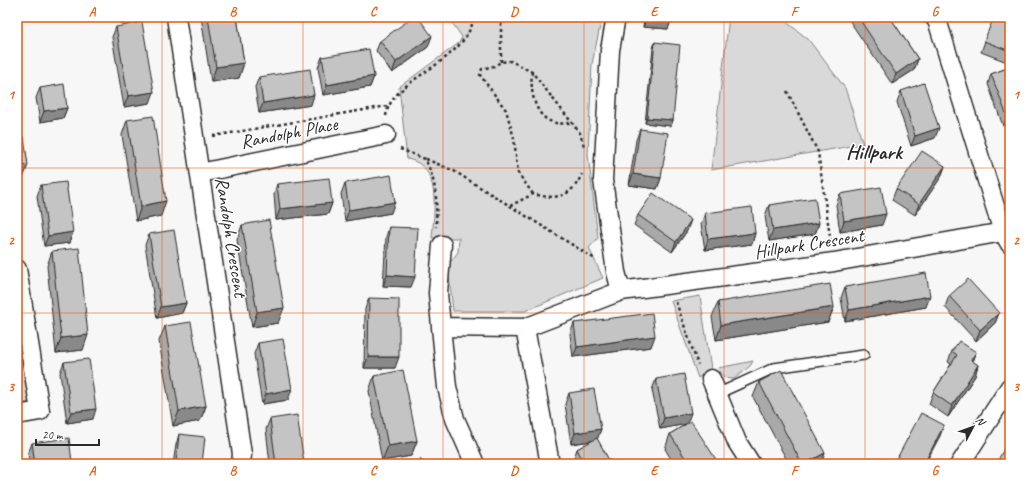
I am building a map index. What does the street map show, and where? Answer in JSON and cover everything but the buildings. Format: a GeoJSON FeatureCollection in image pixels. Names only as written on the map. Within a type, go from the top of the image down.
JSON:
{"type":"FeatureCollection","features":[{"type":"Feature","properties":{"kind":"street","name":"Randolph Crescent"},"geometry":{"type":"LineString","coordinates":[[176,17],[241,446],[241,464]]}},
{"type":"Feature","properties":{"kind":"street"},"geometry":{"type":"LineString","coordinates":[[616,17],[610,50],[603,180],[616,272],[621,291]]}},
{"type":"Feature","properties":{"kind":"street"},"geometry":{"type":"LineString","coordinates":[[937,18],[1007,238]]}},
{"type":"Feature","properties":{"kind":"street","name":"Randolph Place"},"geometry":{"type":"LineString","coordinates":[[200,173],[386,135]]}},
{"type":"Feature","properties":{"kind":"street","name":"Hillpark Crescent"},"geometry":{"type":"LineString","coordinates":[[525,328],[621,291],[1007,238]]}},
{"type":"Feature","properties":{"kind":"street"},"geometry":{"type":"LineString","coordinates":[[442,245],[438,293],[447,387],[455,419],[475,464]]}},
{"type":"Feature","properties":{"kind":"street"},"geometry":{"type":"LineString","coordinates":[[17,269],[40,411],[17,415]]}},
{"type":"Feature","properties":{"kind":"street"},"geometry":{"type":"LineString","coordinates":[[441,327],[525,328],[550,464]]}},
{"type":"Feature","properties":{"kind":"street"},"geometry":{"type":"LineString","coordinates":[[714,386],[737,442],[750,464]]}},
{"type":"Feature","properties":{"kind":"street"},"geometry":{"type":"LineString","coordinates":[[960,464],[1010,387]]}},
{"type":"Feature","properties":{"kind":"lane"},"geometry":{"type":"LineString","coordinates":[[714,386],[774,368],[864,355]]}},
{"type":"Feature","properties":{"kind":"path"},"geometry":{"type":"LineString","coordinates":[[474,17],[472,27],[464,42],[401,91],[387,106],[385,122],[386,135],[394,146],[454,171],[616,272]]}},
{"type":"Feature","properties":{"kind":"path"},"geometry":{"type":"LineString","coordinates":[[501,19],[501,62]]}},
{"type":"Feature","properties":{"kind":"path"},"geometry":{"type":"LineString","coordinates":[[583,173],[577,186],[564,196],[549,198],[533,194],[518,173],[514,138],[506,110],[480,75],[482,69],[494,66],[501,62],[511,61],[532,72],[580,133],[585,153]]}},
{"type":"Feature","properties":{"kind":"path"},"geometry":{"type":"LineString","coordinates":[[532,72],[530,82],[534,100],[539,110],[555,124],[572,123]]}},
{"type":"Feature","properties":{"kind":"path"},"geometry":{"type":"LineString","coordinates":[[787,91],[818,152],[834,262]]}},
{"type":"Feature","properties":{"kind":"path"},"geometry":{"type":"LineString","coordinates":[[195,140],[387,106]]}},
{"type":"Feature","properties":{"kind":"path"},"geometry":{"type":"LineString","coordinates":[[425,159],[431,170],[437,198],[435,237],[442,245]]}},
{"type":"Feature","properties":{"kind":"path"},"geometry":{"type":"LineString","coordinates":[[510,206],[533,194]]}},
{"type":"Feature","properties":{"kind":"path"},"geometry":{"type":"LineString","coordinates":[[670,285],[702,375],[714,386]]}},
{"type":"Feature","properties":{"kind":"shaded area"},"geometry":{"type":"Polygon","coordinates":[[[448,17],[602,17],[592,64],[588,154],[598,238],[589,248],[603,278],[525,311],[453,311],[448,265],[458,252],[459,238],[432,238],[434,203],[431,180],[426,170],[418,163],[407,159],[399,87],[459,43],[462,37],[448,17]]]}},
{"type":"Feature","properties":{"kind":"shaded area"},"geometry":{"type":"Polygon","coordinates":[[[729,17],[780,17],[808,39],[845,88],[863,144],[711,170],[729,17]]]}},
{"type":"Feature","properties":{"kind":"shaded area"},"geometry":{"type":"Polygon","coordinates":[[[700,296],[711,369],[698,378],[671,301],[700,296]]]}},
{"type":"Feature","properties":{"kind":"shaded area"},"geometry":{"type":"Polygon","coordinates":[[[17,309],[33,402],[17,404],[17,309]]]}},
{"type":"Feature","properties":{"kind":"shaded area"},"geometry":{"type":"Polygon","coordinates":[[[753,361],[750,366],[734,379],[724,376],[718,368],[753,361]]]}},
{"type":"Feature","properties":{"kind":"district","name":"Hillpark"},"geometry":{"type":"Point","coordinates":[874,152]}}]}
